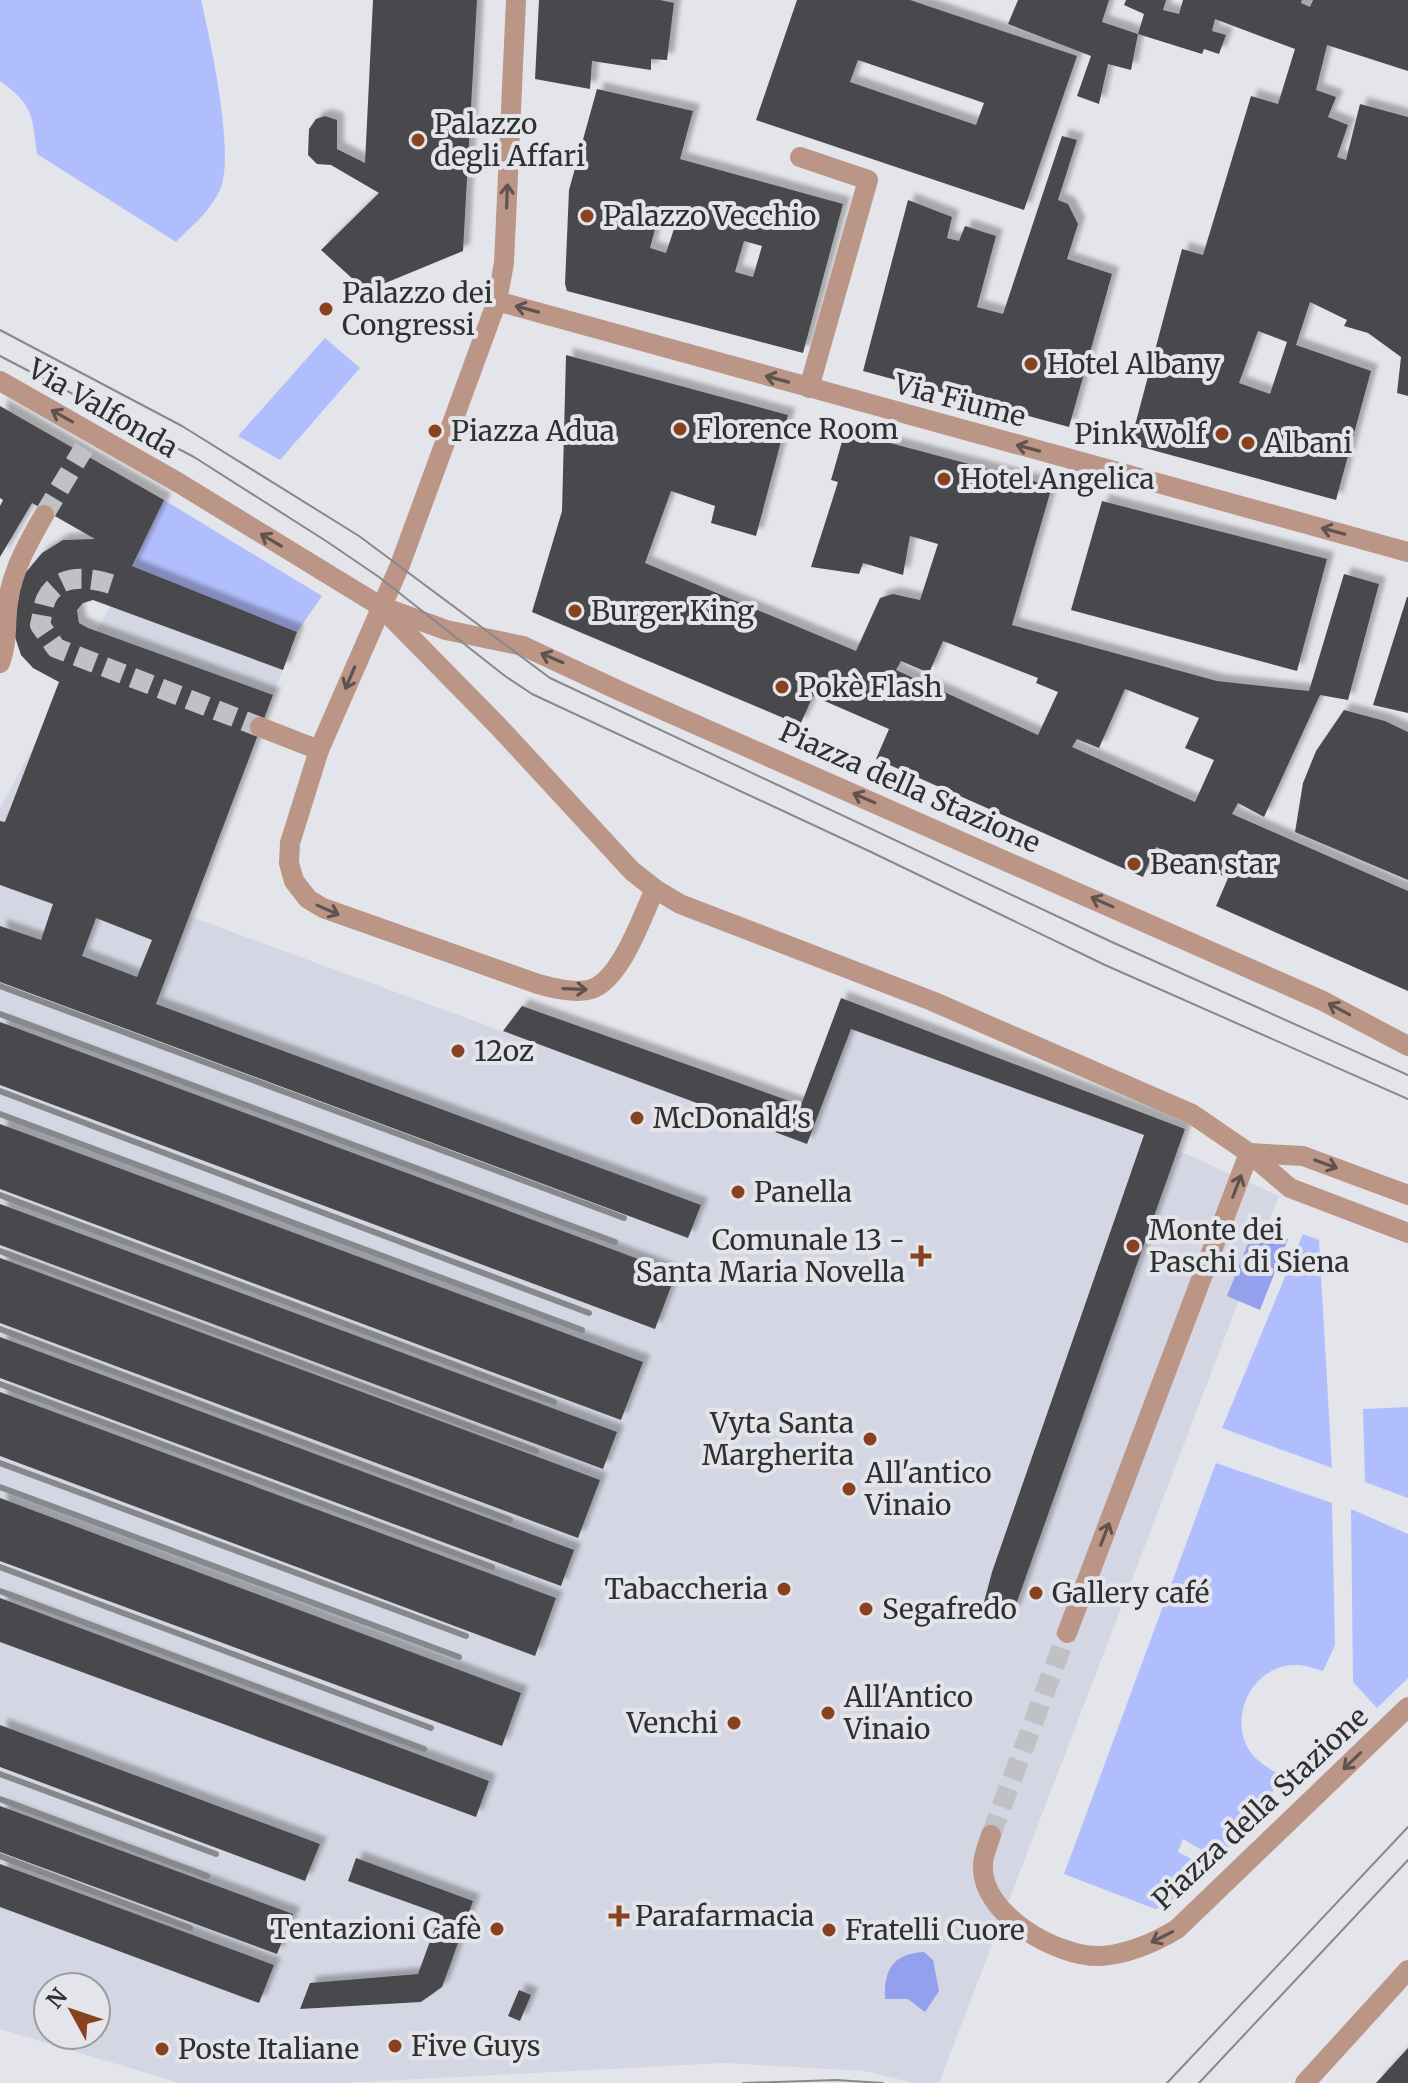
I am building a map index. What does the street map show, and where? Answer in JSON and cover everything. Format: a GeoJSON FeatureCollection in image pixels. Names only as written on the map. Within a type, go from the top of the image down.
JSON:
{"type":"FeatureCollection","features":[{"type":"Feature","properties":{"kind":"street"},"geometry":{"type":"LineString","coordinates":[[516,0],[504,263],[497,301],[438,468],[319,750],[290,843],[289,863],[294,881],[308,899],[323,908],[538,984],[587,991],[614,971],[655,889]]}},
{"type":"Feature","properties":{"kind":"street"},"geometry":{"type":"LineString","coordinates":[[800,157],[868,180],[809,388]]}},
{"type":"Feature","properties":{"kind":"street","name":"Via Fiume"},"geometry":{"type":"LineString","coordinates":[[497,301],[1408,552]]}},
{"type":"Feature","properties":{"kind":"street","name":"Via Valfonda"},"geometry":{"type":"LineString","coordinates":[[0,381],[88,440],[179,483],[337,582]]}},
{"type":"Feature","properties":{"kind":"street"},"geometry":{"type":"LineString","coordinates":[[0,663],[5,649],[7,602],[13,578],[21,554],[44,515]]}},
{"type":"Feature","properties":{"kind":"street","name":"Piazza della Stazione"},"geometry":{"type":"LineString","coordinates":[[337,582],[380,606],[446,630],[510,641],[548,656],[622,692],[1323,1001],[1408,1046]]}},
{"type":"Feature","properties":{"kind":"street","name":"Piazza della Stazione"},"geometry":{"type":"LineString","coordinates":[[380,606],[498,726],[632,871],[655,889],[680,904],[932,1001],[1192,1114],[1249,1153],[1290,1188],[1408,1233]]}},
{"type":"Feature","properties":{"kind":"street"},"geometry":{"type":"LineString","coordinates":[[260,727],[319,750]]}},
{"type":"Feature","properties":{"kind":"street"},"geometry":{"type":"LineString","coordinates":[[1067,1633],[1249,1153],[1303,1156],[1408,1195]]}},
{"type":"Feature","properties":{"kind":"street","name":"Piazza della Stazione"},"geometry":{"type":"LineString","coordinates":[[991,1835],[983,1865],[986,1882],[1007,1914],[1020,1925],[1057,1948],[1084,1955],[1113,1954],[1143,1946],[1177,1929],[1408,1707]]}},
{"type":"Feature","properties":{"kind":"street"},"geometry":{"type":"LineString","coordinates":[[1305,2083],[1408,1970]]}},
{"type":"Feature","properties":{"kind":"shaded area"},"geometry":{"type":"Polygon","coordinates":[[[0,0],[201,0],[220,97],[224,174],[220,190],[211,205],[176,242],[37,154],[29,112],[19,97],[0,81],[0,0]]]}},
{"type":"Feature","properties":{"kind":"shaded area"},"geometry":{"type":"Polygon","coordinates":[[[325,338],[360,368],[280,460],[238,436],[325,338]]]}},
{"type":"Feature","properties":{"kind":"shaded area"},"geometry":{"type":"Polygon","coordinates":[[[164,500],[322,596],[297,632],[189,916],[806,1143],[851,1029],[1144,1135],[1279,1196],[939,2083],[913,2083],[865,2071],[723,2063],[345,2083],[180,2083],[73,2051],[112,2051],[112,1971],[32,1971],[32,2039],[0,2029],[0,808],[132,566],[164,500]]]}},
{"type":"Feature","properties":{"kind":"shaded area"},"geometry":{"type":"Polygon","coordinates":[[[164,500],[322,596],[297,632],[132,566],[164,500]]]}},
{"type":"Feature","properties":{"kind":"shaded area"},"geometry":{"type":"Polygon","coordinates":[[[1255,1226],[1288,1239],[1260,1310],[1227,1296],[1255,1226]]]}},
{"type":"Feature","properties":{"kind":"shaded area"},"geometry":{"type":"Polygon","coordinates":[[[1303,1234],[1319,1240],[1332,1468],[1222,1428],[1303,1234]]]}},
{"type":"Feature","properties":{"kind":"shaded area"},"geometry":{"type":"Polygon","coordinates":[[[1408,1407],[1408,1498],[1365,1482],[1363,1409],[1408,1407]]]}},
{"type":"Feature","properties":{"kind":"shaded area"},"geometry":{"type":"Polygon","coordinates":[[[1216,1463],[1332,1503],[1335,1645],[1323,1671],[1301,1665],[1284,1666],[1261,1678],[1253,1688],[1242,1712],[1244,1739],[1253,1755],[1278,1774],[1266,1814],[1217,1859],[1183,1839],[1178,1852],[1208,1867],[1168,1905],[1155,1909],[1064,1874],[1216,1463]]]}},
{"type":"Feature","properties":{"kind":"shaded area"},"geometry":{"type":"Polygon","coordinates":[[[1351,1509],[1408,1534],[1408,1678],[1377,1708],[1353,1682],[1351,1509]]]}},
{"type":"Feature","properties":{"kind":"shaded area"},"geometry":{"type":"Polygon","coordinates":[[[924,1952],[933,1960],[939,1991],[925,2012],[908,1999],[885,1999],[886,1980],[892,1965],[904,1956],[924,1952]]]}},
{"type":"Feature","properties":{"kind":"building","name":"Palazzo degli Affari"},"geometry":{"type":"Polygon","coordinates":[[[373,0],[477,0],[463,251],[366,291],[321,250],[379,193],[331,165],[317,164],[308,155],[309,129],[316,119],[325,116],[337,120],[337,149],[365,163],[373,0]]]}},
{"type":"Feature","properties":{"kind":"building"},"geometry":{"type":"Polygon","coordinates":[[[539,0],[660,0],[674,3],[667,60],[651,59],[651,70],[592,61],[590,89],[535,79],[539,0]]]}},
{"type":"Feature","properties":{"kind":"building"},"geometry":{"type":"Polygon","coordinates":[[[797,0],[910,0],[1077,56],[1024,210],[756,120],[797,0]],[[858,60],[850,82],[976,125],[984,103],[858,60]]]}},
{"type":"Feature","properties":{"kind":"building"},"geometry":{"type":"Polygon","coordinates":[[[1018,0],[1109,0],[1102,22],[1138,34],[1131,70],[1108,64],[1099,104],[1077,96],[1091,56],[1008,24],[1018,0]]]}},
{"type":"Feature","properties":{"kind":"building"},"geometry":{"type":"Polygon","coordinates":[[[1126,0],[1166,0],[1163,10],[1179,14],[1183,0],[1302,0],[1301,3],[1310,7],[1313,0],[1408,0],[1408,71],[1327,45],[1316,90],[1336,97],[1328,117],[1348,125],[1337,157],[1346,160],[1360,104],[1408,117],[1408,396],[1397,393],[1401,357],[1368,333],[1344,326],[1347,320],[1310,302],[1296,345],[1371,371],[1336,500],[1130,444],[1182,249],[1203,255],[1251,96],[1278,104],[1295,49],[1215,19],[1212,31],[1226,35],[1219,54],[1204,49],[1202,54],[1138,34],[1144,14],[1124,5],[1126,0]],[[1258,331],[1239,383],[1270,394],[1287,342],[1258,331]]]}},
{"type":"Feature","properties":{"kind":"building"},"geometry":{"type":"Polygon","coordinates":[[[597,89],[693,111],[680,159],[843,204],[803,353],[567,291],[569,190],[597,89]],[[658,218],[650,248],[666,253],[676,223],[658,218]],[[744,241],[735,272],[753,277],[762,246],[744,241]]]}},
{"type":"Feature","properties":{"kind":"building"},"geometry":{"type":"Polygon","coordinates":[[[1062,136],[1077,140],[1058,200],[1068,204],[1078,224],[1067,259],[1112,274],[1069,427],[863,371],[908,200],[952,217],[947,238],[959,241],[965,226],[996,236],[977,307],[1003,314],[1062,136]]]}},
{"type":"Feature","properties":{"kind":"building"},"geometry":{"type":"Polygon","coordinates":[[[566,355],[788,415],[756,536],[711,523],[715,506],[671,491],[645,563],[856,651],[880,598],[893,594],[920,600],[938,544],[910,536],[903,575],[863,563],[859,574],[811,567],[838,482],[831,480],[845,431],[1052,486],[1012,625],[1217,681],[1309,691],[1344,574],[1379,584],[1348,700],[1320,695],[1264,817],[1238,803],[1232,814],[1408,891],[1408,991],[1216,906],[1228,878],[1156,847],[1143,877],[876,759],[889,729],[813,696],[800,725],[532,612],[562,511],[566,355]],[[943,641],[929,673],[901,661],[896,670],[1038,735],[1058,692],[1036,683],[1038,678],[943,641]],[[1125,689],[1099,748],[1077,739],[1072,747],[1195,802],[1214,760],[1185,748],[1199,718],[1125,689]]]}},
{"type":"Feature","properties":{"kind":"building"},"geometry":{"type":"Polygon","coordinates":[[[0,406],[164,500],[132,566],[297,632],[283,670],[93,600],[83,603],[77,610],[79,623],[88,628],[273,695],[156,1004],[701,1205],[688,1238],[0,982],[0,926],[41,940],[53,904],[0,885],[0,821],[5,822],[59,682],[33,668],[21,655],[13,631],[22,577],[42,553],[63,540],[95,539],[32,503],[0,557],[0,506],[3,500],[0,498],[0,406]],[[96,918],[82,956],[137,977],[152,940],[96,918]]]}},
{"type":"Feature","properties":{"kind":"building"},"geometry":{"type":"Polygon","coordinates":[[[1102,501],[1327,559],[1297,671],[1071,610],[1102,501]]]}},
{"type":"Feature","properties":{"kind":"building"},"geometry":{"type":"Polygon","coordinates":[[[1408,597],[1408,713],[1373,705],[1408,597]]]}},
{"type":"Feature","properties":{"kind":"building"},"geometry":{"type":"Polygon","coordinates":[[[1344,710],[1385,721],[1408,732],[1408,880],[1295,832],[1303,783],[1316,751],[1344,710]]]}},
{"type":"Feature","properties":{"kind":"building"},"geometry":{"type":"Polygon","coordinates":[[[841,998],[1185,1129],[1013,1613],[984,1602],[992,1572],[1144,1135],[851,1029],[807,1144],[503,1031],[522,1006],[801,1105],[841,998]]]}},
{"type":"Feature","properties":{"kind":"building"},"geometry":{"type":"Polygon","coordinates":[[[0,1022],[676,1273],[655,1329],[0,1085],[0,1022]]]}},
{"type":"Feature","properties":{"kind":"building"},"geometry":{"type":"Polygon","coordinates":[[[0,1124],[643,1362],[621,1420],[0,1189],[0,1124]]]}},
{"type":"Feature","properties":{"kind":"building"},"geometry":{"type":"Polygon","coordinates":[[[0,1204],[617,1432],[603,1469],[0,1245],[0,1204]]]}},
{"type":"Feature","properties":{"kind":"building"},"geometry":{"type":"Polygon","coordinates":[[[0,1258],[600,1480],[578,1538],[0,1323],[0,1258]]]}},
{"type":"Feature","properties":{"kind":"building"},"geometry":{"type":"Polygon","coordinates":[[[0,1337],[574,1550],[561,1586],[0,1378],[0,1337]]]}},
{"type":"Feature","properties":{"kind":"building"},"geometry":{"type":"Polygon","coordinates":[[[0,1392],[556,1598],[535,1656],[0,1456],[0,1392]]]}},
{"type":"Feature","properties":{"kind":"building"},"geometry":{"type":"Polygon","coordinates":[[[0,1498],[521,1693],[502,1746],[0,1561],[0,1498]]]}},
{"type":"Feature","properties":{"kind":"building"},"geometry":{"type":"Polygon","coordinates":[[[0,1598],[489,1781],[476,1817],[0,1642],[0,1598]]]}},
{"type":"Feature","properties":{"kind":"building"},"geometry":{"type":"Polygon","coordinates":[[[0,1725],[320,1844],[305,1881],[0,1767],[0,1725]]]}},
{"type":"Feature","properties":{"kind":"building"},"geometry":{"type":"Polygon","coordinates":[[[0,1806],[293,1914],[277,1954],[0,1852],[0,1806]]]}},
{"type":"Feature","properties":{"kind":"building"},"geometry":{"type":"Polygon","coordinates":[[[356,1858],[473,1901],[442,1987],[421,2002],[300,2009],[310,1983],[418,1974],[440,1914],[348,1881],[356,1858]]]}},
{"type":"Feature","properties":{"kind":"building"},"geometry":{"type":"Polygon","coordinates":[[[0,1864],[274,1965],[259,2003],[0,1907],[0,1864]]]}},
{"type":"Feature","properties":{"kind":"building"},"geometry":{"type":"Polygon","coordinates":[[[519,1990],[531,1995],[520,2021],[508,2016],[519,1990]]]}},
{"type":"Feature","properties":{"kind":"building"},"geometry":{"type":"Polygon","coordinates":[[[1408,2048],[1408,2083],[1376,2083],[1408,2048]]]}},
{"type":"Feature","properties":{"kind":"tunnel"},"geometry":{"type":"LineString","coordinates":[[44,515],[84,448]]}},
{"type":"Feature","properties":{"kind":"tunnel"},"geometry":{"type":"LineString","coordinates":[[111,584],[75,579],[51,591],[40,625],[56,648],[260,727]]}},
{"type":"Feature","properties":{"kind":"tunnel"},"geometry":{"type":"LineString","coordinates":[[991,1835],[1067,1633]]}},
{"type":"Feature","properties":{"kind":"tram line"},"geometry":{"type":"LineString","coordinates":[[0,330],[182,426],[359,536],[550,678],[1114,943],[1408,1075]]}},
{"type":"Feature","properties":{"kind":"tram line"},"geometry":{"type":"LineString","coordinates":[[0,356],[194,457],[379,577],[532,694],[1105,965],[1408,1099]]}},
{"type":"Feature","properties":{"kind":"tram line"},"geometry":{"type":"LineString","coordinates":[[1167,2083],[1408,1827]]}},
{"type":"Feature","properties":{"kind":"tram line"},"geometry":{"type":"LineString","coordinates":[[1199,2083],[1408,1860]]}},
{"type":"Feature","properties":{"kind":"tram line"},"geometry":{"type":"LineString","coordinates":[[743,2083],[836,2080],[883,2083]]}},
{"type":"Feature","properties":{"kind":"railway"},"geometry":{"type":"LineString","coordinates":[[0,986],[624,1218]]}},
{"type":"Feature","properties":{"kind":"railway"},"geometry":{"type":"LineString","coordinates":[[0,1014],[615,1242]]}},
{"type":"Feature","properties":{"kind":"railway"},"geometry":{"type":"LineString","coordinates":[[0,1091],[589,1313]]}},
{"type":"Feature","properties":{"kind":"railway"},"geometry":{"type":"LineString","coordinates":[[0,1114],[582,1330]]}},
{"type":"Feature","properties":{"kind":"railway"},"geometry":{"type":"LineString","coordinates":[[0,1195],[554,1402]]}},
{"type":"Feature","properties":{"kind":"railway"},"geometry":{"type":"LineString","coordinates":[[0,1251],[536,1451]]}},
{"type":"Feature","properties":{"kind":"railway"},"geometry":{"type":"LineString","coordinates":[[0,1329],[510,1520]]}},
{"type":"Feature","properties":{"kind":"railway"},"geometry":{"type":"LineString","coordinates":[[0,1384],[492,1567]]}},
{"type":"Feature","properties":{"kind":"railway"},"geometry":{"type":"LineString","coordinates":[[0,1463],[466,1636]]}},
{"type":"Feature","properties":{"kind":"railway"},"geometry":{"type":"LineString","coordinates":[[0,1487],[459,1657]]}},
{"type":"Feature","properties":{"kind":"railway"},"geometry":{"type":"LineString","coordinates":[[0,1567],[431,1728]]}},
{"type":"Feature","properties":{"kind":"railway"},"geometry":{"type":"LineString","coordinates":[[0,1591],[424,1749]]}},
{"type":"Feature","properties":{"kind":"railway"},"geometry":{"type":"LineString","coordinates":[[0,1774],[216,1854]]}},
{"type":"Feature","properties":{"kind":"railway"},"geometry":{"type":"LineString","coordinates":[[0,1799],[207,1876]]}},
{"type":"Feature","properties":{"kind":"railway"},"geometry":{"type":"LineString","coordinates":[[0,1856],[190,1928]]}},
{"type":"Feature","properties":{"kind":"place","name":"Palazzo degli Affari"},"geometry":{"type":"Point","coordinates":[418,140]}},
{"type":"Feature","properties":{"kind":"place","name":"Palazzo Vecchio"},"geometry":{"type":"Point","coordinates":[587,216]}},
{"type":"Feature","properties":{"kind":"place","name":"Palazzo dei Congressi"},"geometry":{"type":"Point","coordinates":[326,309]}},
{"type":"Feature","properties":{"kind":"place","name":"Hotel Albany"},"geometry":{"type":"Point","coordinates":[1031,364]}},
{"type":"Feature","properties":{"kind":"place","name":"Florence Room"},"geometry":{"type":"Point","coordinates":[680,429]}},
{"type":"Feature","properties":{"kind":"place","name":"Piazza Adua"},"geometry":{"type":"Point","coordinates":[435,431]}},
{"type":"Feature","properties":{"kind":"place","name":"Pink Wolf"},"geometry":{"type":"Point","coordinates":[1222,434]}},
{"type":"Feature","properties":{"kind":"place","name":"Albani"},"geometry":{"type":"Point","coordinates":[1248,443]}},
{"type":"Feature","properties":{"kind":"place","name":"Hotel Angelica"},"geometry":{"type":"Point","coordinates":[944,479]}},
{"type":"Feature","properties":{"kind":"place","name":"Burger King"},"geometry":{"type":"Point","coordinates":[575,611]}},
{"type":"Feature","properties":{"kind":"place","name":"Pokè Flash"},"geometry":{"type":"Point","coordinates":[782,687]}},
{"type":"Feature","properties":{"kind":"place","name":"Bean star"},"geometry":{"type":"Point","coordinates":[1134,864]}},
{"type":"Feature","properties":{"kind":"place","name":"12oz"},"geometry":{"type":"Point","coordinates":[458,1051]}},
{"type":"Feature","properties":{"kind":"place","name":"McDonald's"},"geometry":{"type":"Point","coordinates":[637,1118]}},
{"type":"Feature","properties":{"kind":"place","name":"Panella"},"geometry":{"type":"Point","coordinates":[738,1192]}},
{"type":"Feature","properties":{"kind":"place","name":"Monte dei Paschi di Siena"},"geometry":{"type":"Point","coordinates":[1133,1246]}},
{"type":"Feature","properties":{"kind":"place","name":"Comunale 13 - Santa Maria Novella"},"geometry":{"type":"Point","coordinates":[921,1256]}},
{"type":"Feature","properties":{"kind":"place","name":"Vyta Santa Margherita"},"geometry":{"type":"Point","coordinates":[870,1439]}},
{"type":"Feature","properties":{"kind":"place","name":"All'antico Vinaio"},"geometry":{"type":"Point","coordinates":[849,1489]}},
{"type":"Feature","properties":{"kind":"place","name":"Tabaccheria"},"geometry":{"type":"Point","coordinates":[784,1589]}},
{"type":"Feature","properties":{"kind":"place","name":"Gallery café"},"geometry":{"type":"Point","coordinates":[1036,1593]}},
{"type":"Feature","properties":{"kind":"place","name":"Segafredo"},"geometry":{"type":"Point","coordinates":[866,1609]}},
{"type":"Feature","properties":{"kind":"place","name":"All'Antico Vinaio"},"geometry":{"type":"Point","coordinates":[828,1713]}},
{"type":"Feature","properties":{"kind":"place","name":"Venchi"},"geometry":{"type":"Point","coordinates":[734,1723]}},
{"type":"Feature","properties":{"kind":"place","name":"Parafarmacia"},"geometry":{"type":"Point","coordinates":[619,1916]}},
{"type":"Feature","properties":{"kind":"place","name":"Tentazioni Cafè"},"geometry":{"type":"Point","coordinates":[497,1929]}},
{"type":"Feature","properties":{"kind":"place","name":"Fratelli Cuore"},"geometry":{"type":"Point","coordinates":[829,1930]}},
{"type":"Feature","properties":{"kind":"place","name":"Five Guys"},"geometry":{"type":"Point","coordinates":[395,2046]}},
{"type":"Feature","properties":{"kind":"place","name":"Poste Italiane"},"geometry":{"type":"Point","coordinates":[162,2049]}}]}
